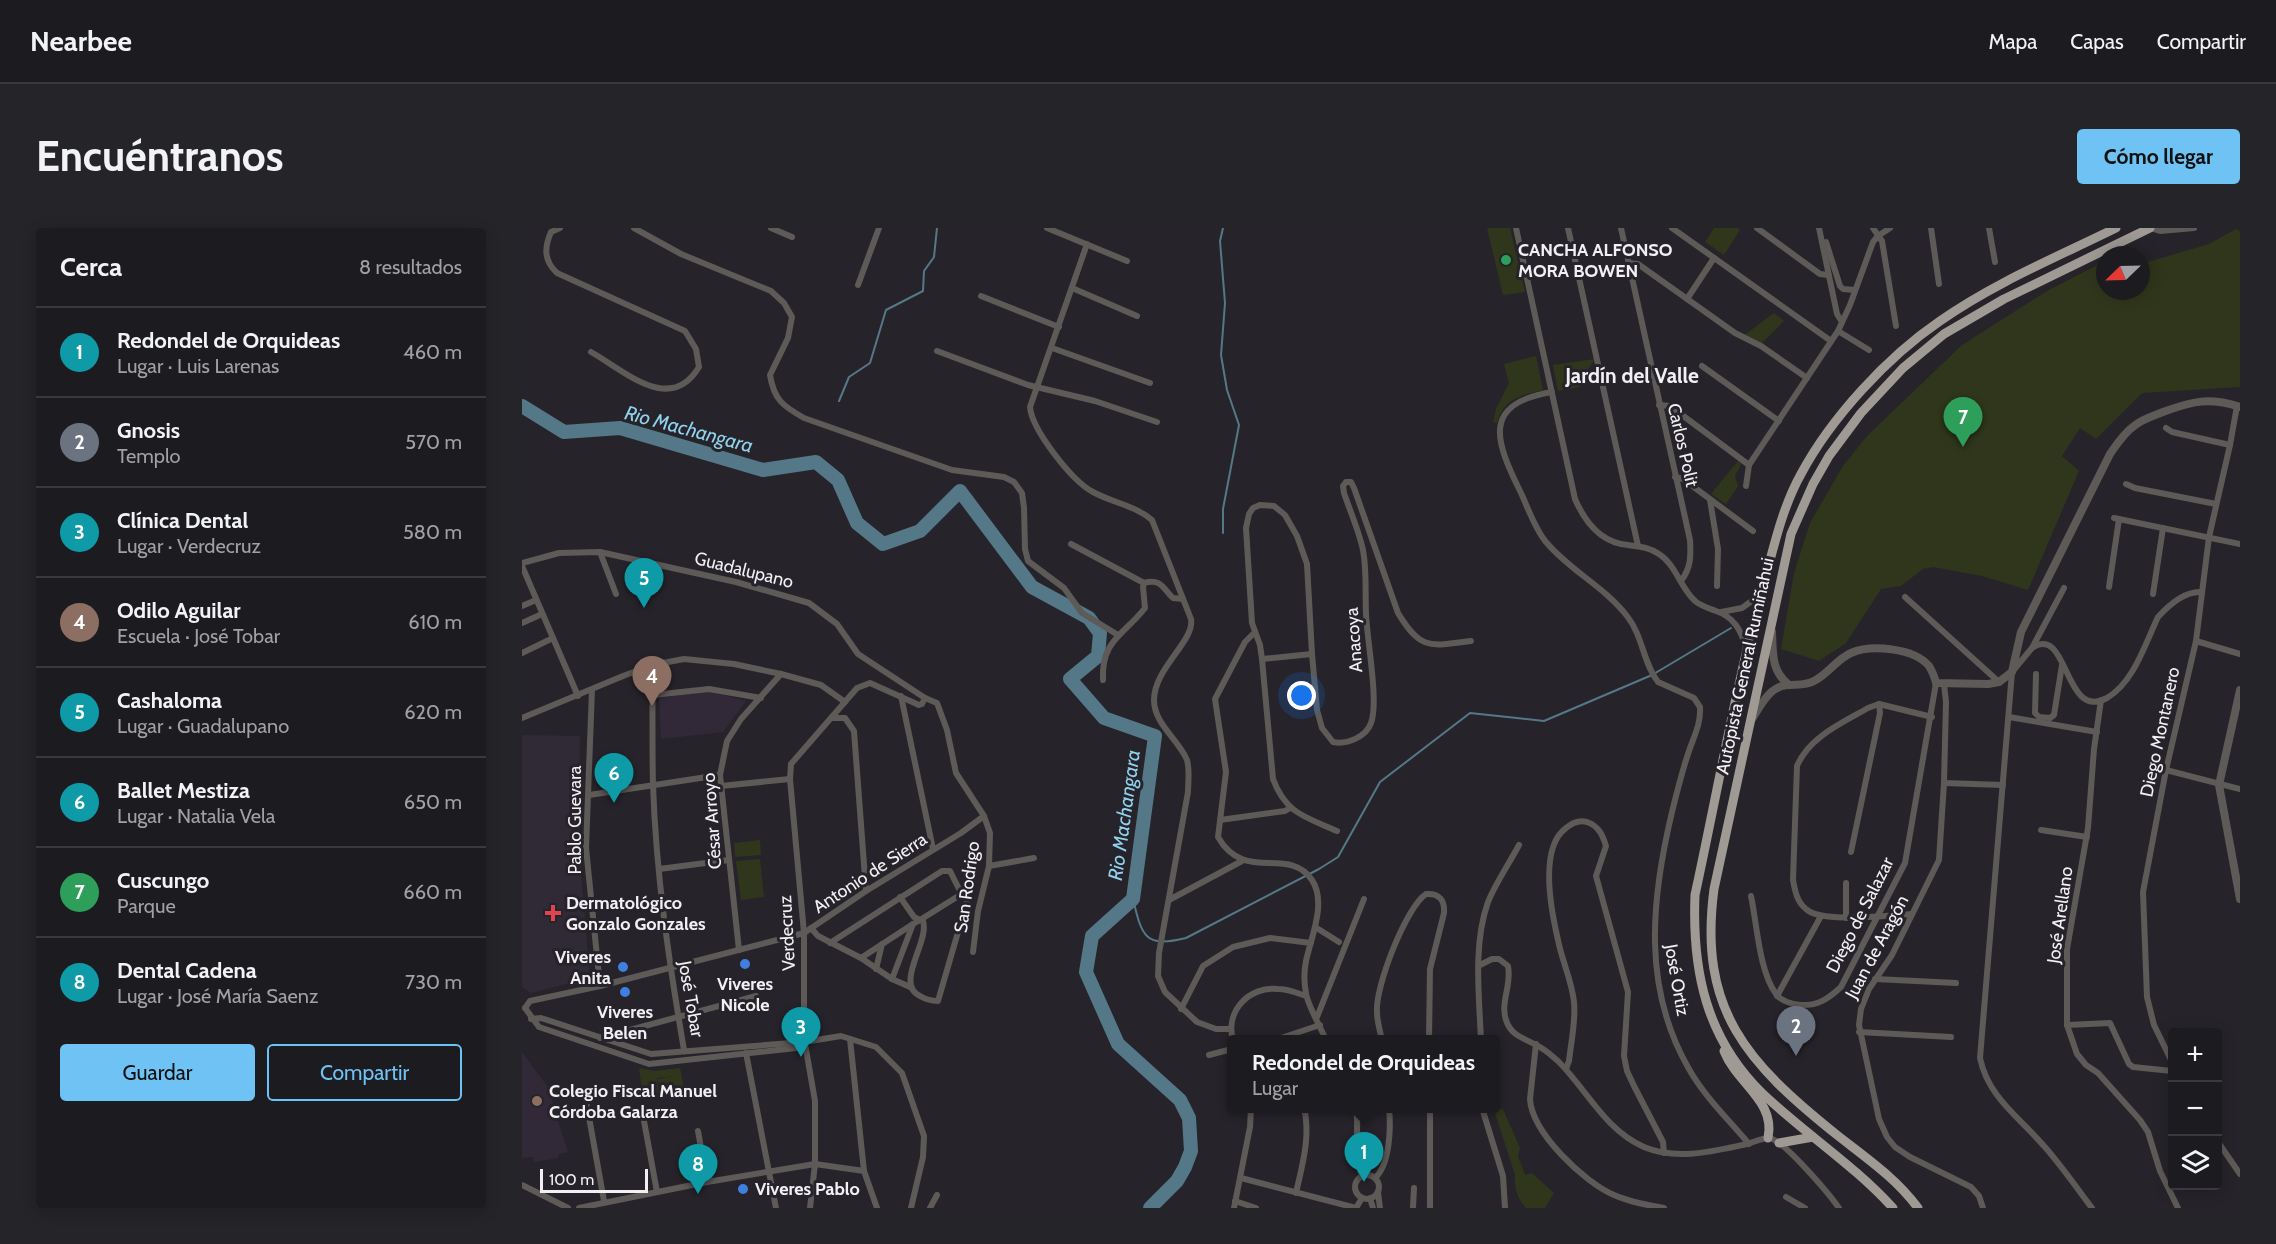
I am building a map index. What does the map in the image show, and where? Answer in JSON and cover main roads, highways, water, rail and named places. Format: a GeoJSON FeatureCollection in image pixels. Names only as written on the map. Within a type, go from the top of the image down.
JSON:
{"type":"FeatureCollection","features":[{"type":"Feature","properties":{"kind":"highway","name":"Autopista General Rumiñahui"},"geometry":{"type":"LineString","coordinates":[[1893,1208],[1863,1177],[1762,1093],[1745,1074],[1720,1034],[1704,997],[1696,963],[1695,895],[1747,649],[1777,533],[1799,477],[1816,448],[1844,411],[1894,357],[1940,321],[1997,287],[2116,228]]}},
{"type":"Feature","properties":{"kind":"highway","name":"Autopista General Rumiñahui"},"geometry":{"type":"LineString","coordinates":[[1918,1208],[1902,1189],[1796,1100],[1751,1055],[1735,1031],[1720,997],[1711,952],[1711,912],[1714,889],[1791,534],[1813,484],[1861,413],[1888,382],[1944,334],[2004,299],[2150,228]]}},
{"type":"Feature","properties":{"kind":"highway"},"geometry":{"type":"LineString","coordinates":[[1720,1034],[1728,1062],[1767,1111],[1770,1121],[1768,1138]]}},
{"type":"Feature","properties":{"kind":"highway"},"geometry":{"type":"LineString","coordinates":[[1779,1143],[1814,1137]]}},
{"type":"Feature","properties":{"kind":"waterway"},"geometry":{"type":"LineString","coordinates":[[839,401],[849,377],[870,363],[886,310],[923,291],[924,271],[934,257],[937,228]]}},
{"type":"Feature","properties":{"kind":"waterway"},"geometry":{"type":"LineString","coordinates":[[1223,228],[1220,241],[1225,303],[1221,355],[1227,390],[1239,425],[1223,509],[1223,533]]}},
{"type":"Feature","properties":{"kind":"waterway","name":"Rio Machangara"},"geometry":{"type":"LineString","coordinates":[[522,406],[564,432],[620,428],[763,470],[816,462],[838,480],[857,523],[883,544],[920,531],[960,491],[1032,587],[1089,618],[1100,633],[1098,656],[1070,679],[1104,718],[1155,736],[1133,899],[1092,936],[1086,972],[1118,1044],[1180,1100],[1189,1118],[1191,1151],[1185,1167],[1177,1181],[1150,1208]]}},
{"type":"Feature","properties":{"kind":"waterway"},"geometry":{"type":"LineString","coordinates":[[1133,899],[1139,923],[1147,936],[1162,941],[1186,938],[1338,857],[1380,782],[1470,713],[1544,721],[1652,675],[1731,628]]}},
{"type":"Feature","properties":{"kind":"place","name":"CANCHA ALFONSO MORA BOWEN"},"geometry":{"type":"Point","coordinates":[1506,260]}},
{"type":"Feature","properties":{"kind":"place","name":"Cuscungo"},"geometry":{"type":"Point","coordinates":[1963,447]}},
{"type":"Feature","properties":{"kind":"place","name":"Cashaloma"},"geometry":{"type":"Point","coordinates":[644,608]}},
{"type":"Feature","properties":{"kind":"place","name":"Odilo Aguilar"},"geometry":{"type":"Point","coordinates":[652,706]}},
{"type":"Feature","properties":{"kind":"place","name":"Ballet Mestiza"},"geometry":{"type":"Point","coordinates":[614,803]}},
{"type":"Feature","properties":{"kind":"place","name":"Dermatológico Gonzalo Gonzales"},"geometry":{"type":"Point","coordinates":[553,913]}},
{"type":"Feature","properties":{"kind":"place","name":"Viveres Nicole"},"geometry":{"type":"Point","coordinates":[745,964]}},
{"type":"Feature","properties":{"kind":"place","name":"Viveres Anita"},"geometry":{"type":"Point","coordinates":[623,967]}},
{"type":"Feature","properties":{"kind":"place","name":"Viveres Belen"},"geometry":{"type":"Point","coordinates":[625,992]}},
{"type":"Feature","properties":{"kind":"place","name":"Gnosis"},"geometry":{"type":"Point","coordinates":[1796,1056]}},
{"type":"Feature","properties":{"kind":"place","name":"Clínica Dental"},"geometry":{"type":"Point","coordinates":[801,1057]}},
{"type":"Feature","properties":{"kind":"place","name":"Colegio Fiscal Manuel Córdoba Galarza"},"geometry":{"type":"Point","coordinates":[537,1101]}},
{"type":"Feature","properties":{"kind":"place","name":"Redondel de Orquideas"},"geometry":{"type":"Point","coordinates":[1364,1182]}},
{"type":"Feature","properties":{"kind":"place","name":"Viveres Pablo"},"geometry":{"type":"Point","coordinates":[743,1189]}},
{"type":"Feature","properties":{"kind":"place","name":"Dental Cadena"},"geometry":{"type":"Point","coordinates":[698,1194]}},
{"type":"Feature","properties":{"kind":"district","name":"Jardín del Valle"},"geometry":{"type":"Point","coordinates":[1632,375]}}]}
